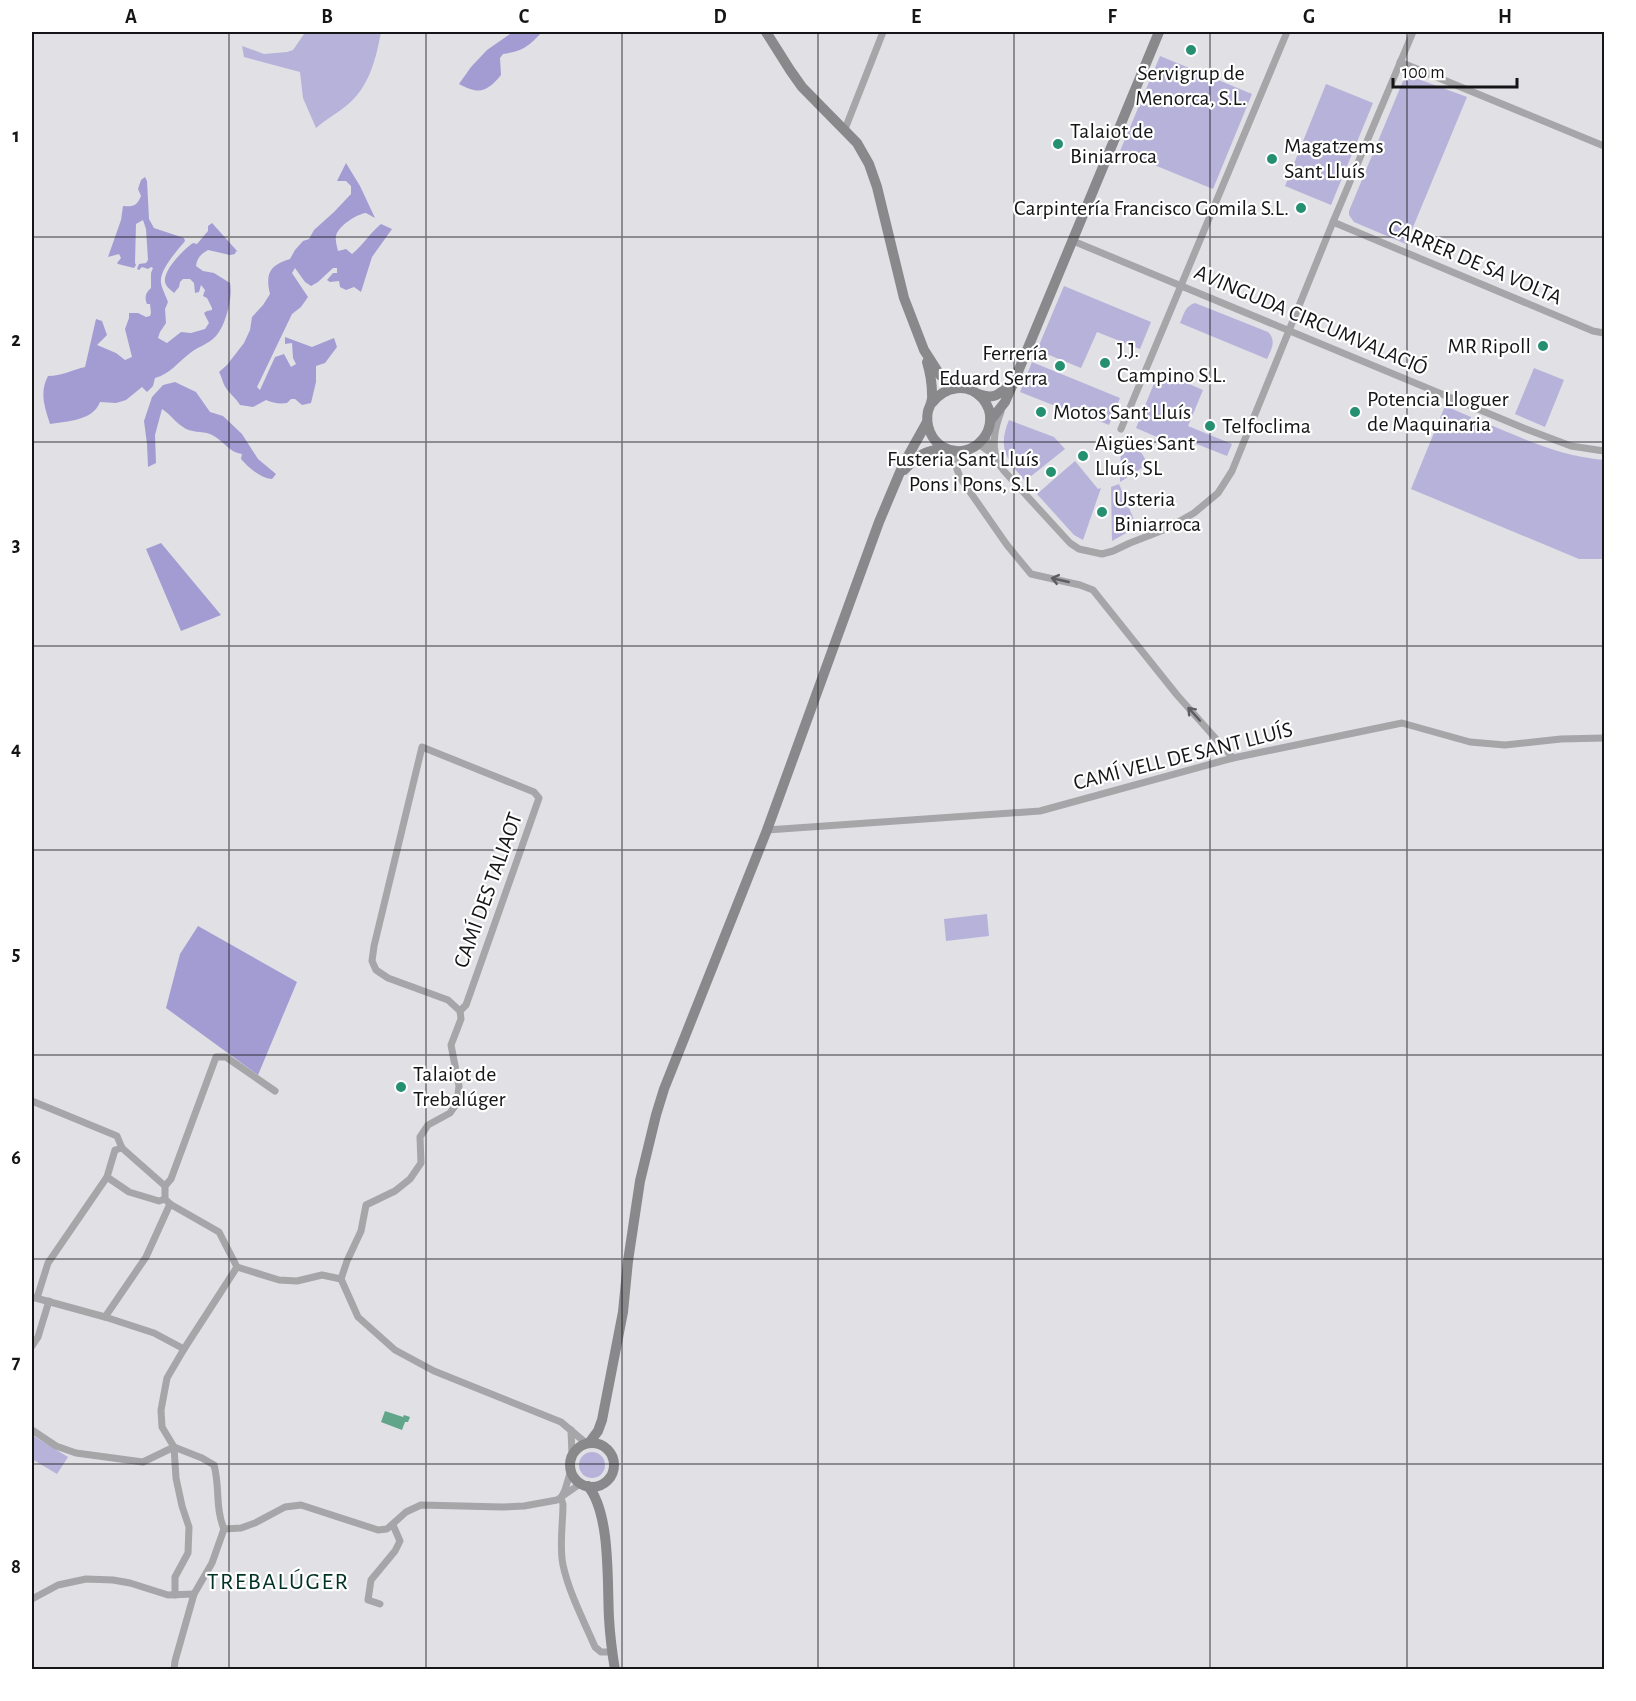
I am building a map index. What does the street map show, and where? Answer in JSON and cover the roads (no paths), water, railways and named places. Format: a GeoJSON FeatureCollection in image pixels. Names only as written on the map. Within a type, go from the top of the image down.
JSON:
{"type":"FeatureCollection","features":[{"type":"Feature","properties":{"kind":"main road"},"geometry":{"type":"LineString","coordinates":[[766,32],[802,87],[845,129],[857,143],[869,164],[877,187],[904,298],[924,350],[932,386],[932,403]]}},
{"type":"Feature","properties":{"kind":"main road"},"geometry":{"type":"LineString","coordinates":[[990,421],[1005,402],[1015,379],[1159,32]]}},
{"type":"Feature","properties":{"kind":"main road"},"geometry":{"type":"LineString","coordinates":[[898,477],[914,460],[926,452],[945,448],[960,451],[977,446],[986,436],[990,421],[985,401],[972,391],[960,388],[940,375],[924,350]]}},
{"type":"Feature","properties":{"kind":"main road"},"geometry":{"type":"LineString","coordinates":[[977,394],[994,397],[1015,379]]}},
{"type":"Feature","properties":{"kind":"main road"},"geometry":{"type":"LineString","coordinates":[[615,1670],[607,1564],[599,1507],[596,1498],[573,1476],[570,1460],[576,1450],[588,1443],[598,1431],[602,1420],[623,1312],[628,1261],[648,1142],[664,1089],[767,830],[879,522],[907,457],[927,422],[932,403],[944,391],[960,388]]}},
{"type":"Feature","properties":{"kind":"main road"},"geometry":{"type":"LineString","coordinates":[[927,422],[933,437],[945,448]]}},
{"type":"Feature","properties":{"kind":"main road"},"geometry":{"type":"LineString","coordinates":[[599,1507],[604,1482],[613,1468],[613,1462],[603,1438],[602,1420]]}},
{"type":"Feature","properties":{"kind":"main road"},"geometry":{"type":"LineString","coordinates":[[588,1443],[600,1444],[608,1451]]}},
{"type":"Feature","properties":{"kind":"main road"},"geometry":{"type":"LineString","coordinates":[[585,1485],[593,1486],[604,1482]]}},
{"type":"Feature","properties":{"kind":"street"},"geometry":{"type":"LineString","coordinates":[[845,129],[883,32]]}},
{"type":"Feature","properties":{"kind":"street"},"geometry":{"type":"LineString","coordinates":[[1121,429],[1287,32]]}},
{"type":"Feature","properties":{"kind":"street"},"geometry":{"type":"LineString","coordinates":[[986,436],[994,456],[1004,471],[1064,537],[1079,549],[1102,554],[1113,551],[1166,529],[1194,513],[1218,493],[1232,471],[1413,32]]}},
{"type":"Feature","properties":{"kind":"street"},"geometry":{"type":"LineString","coordinates":[[1400,62],[1605,146]]}},
{"type":"Feature","properties":{"kind":"street","name":"CARRER DE SA VOLTA"},"geometry":{"type":"LineString","coordinates":[[1333,222],[1593,331],[1605,333]]}},
{"type":"Feature","properties":{"kind":"street","name":"AVINGUDA CIRCUMVALACIÓ"},"geometry":{"type":"LineString","coordinates":[[1073,241],[1526,429],[1571,446],[1605,451]]}},
{"type":"Feature","properties":{"kind":"street"},"geometry":{"type":"LineString","coordinates":[[994,456],[994,438],[1005,402]]}},
{"type":"Feature","properties":{"kind":"street"},"geometry":{"type":"LineString","coordinates":[[977,446],[985,448],[994,456]]}},
{"type":"Feature","properties":{"kind":"street"},"geometry":{"type":"LineString","coordinates":[[960,451],[956,463],[961,479],[1030,574],[1093,590],[1177,695],[1233,758]]}},
{"type":"Feature","properties":{"kind":"street","name":"CAMÍ VELL DE SANT LLUÍS"},"geometry":{"type":"LineString","coordinates":[[767,830],[1040,811],[1233,758],[1402,723],[1470,742],[1505,745],[1562,739],[1605,738]]}},
{"type":"Feature","properties":{"kind":"street","name":"CAMÍ DES TALIAOT"},"geometry":{"type":"LineString","coordinates":[[422,747],[534,792],[538,798],[466,1005],[460,1011],[448,1000],[388,978],[376,970],[372,961],[422,747]]}},
{"type":"Feature","properties":{"kind":"street"},"geometry":{"type":"LineString","coordinates":[[460,1011],[461,1019],[452,1046],[459,1086],[457,1103],[450,1113],[428,1125],[420,1137],[421,1164],[410,1179],[395,1191],[366,1205],[361,1231],[346,1262],[341,1279],[358,1317],[395,1350],[434,1371],[561,1422],[577,1437],[588,1443]]}},
{"type":"Feature","properties":{"kind":"street"},"geometry":{"type":"LineString","coordinates":[[165,1186],[171,1179],[216,1057],[226,1057],[276,1091]]}},
{"type":"Feature","properties":{"kind":"street"},"geometry":{"type":"LineString","coordinates":[[32,1101],[117,1136],[122,1148],[165,1186],[168,1201],[146,1257],[105,1317]]}},
{"type":"Feature","properties":{"kind":"street"},"geometry":{"type":"LineString","coordinates":[[122,1148],[115,1150],[106,1177],[48,1263],[34,1298],[154,1333],[184,1349]]}},
{"type":"Feature","properties":{"kind":"street"},"geometry":{"type":"LineString","coordinates":[[106,1177],[129,1192],[159,1202],[168,1201],[219,1232],[237,1267],[279,1280],[297,1281],[322,1275],[341,1279]]}},
{"type":"Feature","properties":{"kind":"street"},"geometry":{"type":"LineString","coordinates":[[175,1595],[175,1577],[188,1553],[189,1527],[176,1478],[174,1447],[162,1427],[161,1410],[167,1378],[237,1267]]}},
{"type":"Feature","properties":{"kind":"street"},"geometry":{"type":"LineString","coordinates":[[32,1346],[38,1337],[50,1301]]}},
{"type":"Feature","properties":{"kind":"street"},"geometry":{"type":"LineString","coordinates":[[570,1428],[572,1455]]}},
{"type":"Feature","properties":{"kind":"street"},"geometry":{"type":"LineString","coordinates":[[32,1430],[56,1446],[76,1453],[143,1462],[174,1447],[214,1465],[217,1477],[219,1517],[224,1529],[212,1563],[194,1594],[174,1670]]}},
{"type":"Feature","properties":{"kind":"street"},"geometry":{"type":"LineString","coordinates":[[571,1470],[561,1498],[563,1504],[562,1555],[566,1577],[596,1647],[601,1652],[612,1652]]}},
{"type":"Feature","properties":{"kind":"street"},"geometry":{"type":"LineString","coordinates":[[224,1529],[248,1526],[285,1507],[301,1505],[378,1530],[387,1530],[406,1512],[421,1505],[502,1507],[534,1504],[561,1498],[577,1486],[585,1485]]}},
{"type":"Feature","properties":{"kind":"street"},"geometry":{"type":"LineString","coordinates":[[380,1604],[368,1600],[371,1580],[395,1551],[400,1541],[393,1526]]}},
{"type":"Feature","properties":{"kind":"street"},"geometry":{"type":"LineString","coordinates":[[32,1599],[58,1585],[86,1580],[113,1580],[130,1583],[168,1595],[194,1594]]}},
{"type":"Feature","properties":{"kind":"place","name":"Servigrup de Menorca, S.L."},"geometry":{"type":"Point","coordinates":[1191,50]}},
{"type":"Feature","properties":{"kind":"place","name":"Talaiot de Biniarroca"},"geometry":{"type":"Point","coordinates":[1058,144]}},
{"type":"Feature","properties":{"kind":"place","name":"Magatzems Sant Lluís"},"geometry":{"type":"Point","coordinates":[1272,159]}},
{"type":"Feature","properties":{"kind":"place","name":"Carpintería Francisco Gomila S.L."},"geometry":{"type":"Point","coordinates":[1301,208]}},
{"type":"Feature","properties":{"kind":"place","name":"MR Ripoll"},"geometry":{"type":"Point","coordinates":[1543,346]}},
{"type":"Feature","properties":{"kind":"place","name":"J.J. Campino S.L."},"geometry":{"type":"Point","coordinates":[1105,363]}},
{"type":"Feature","properties":{"kind":"place","name":"Ferrería Eduard Serra"},"geometry":{"type":"Point","coordinates":[1060,366]}},
{"type":"Feature","properties":{"kind":"place","name":"Motos Sant Lluís"},"geometry":{"type":"Point","coordinates":[1041,412]}},
{"type":"Feature","properties":{"kind":"place","name":"Potencia Lloguer de Maquinaria"},"geometry":{"type":"Point","coordinates":[1355,412]}},
{"type":"Feature","properties":{"kind":"place","name":"Telfoclima"},"geometry":{"type":"Point","coordinates":[1210,426]}},
{"type":"Feature","properties":{"kind":"place","name":"Aigües Sant Lluís, SL"},"geometry":{"type":"Point","coordinates":[1083,456]}},
{"type":"Feature","properties":{"kind":"place","name":"Fusteria Sant Lluís Pons i Pons, S.L."},"geometry":{"type":"Point","coordinates":[1051,472]}},
{"type":"Feature","properties":{"kind":"place","name":"Usteria Biniarroca"},"geometry":{"type":"Point","coordinates":[1102,512]}},
{"type":"Feature","properties":{"kind":"place","name":"Talaiot de Trebalúger"},"geometry":{"type":"Point","coordinates":[401,1087]}},
{"type":"Feature","properties":{"kind":"district","name":"TREBALÚGER"},"geometry":{"type":"Point","coordinates":[278,1582]}}]}
